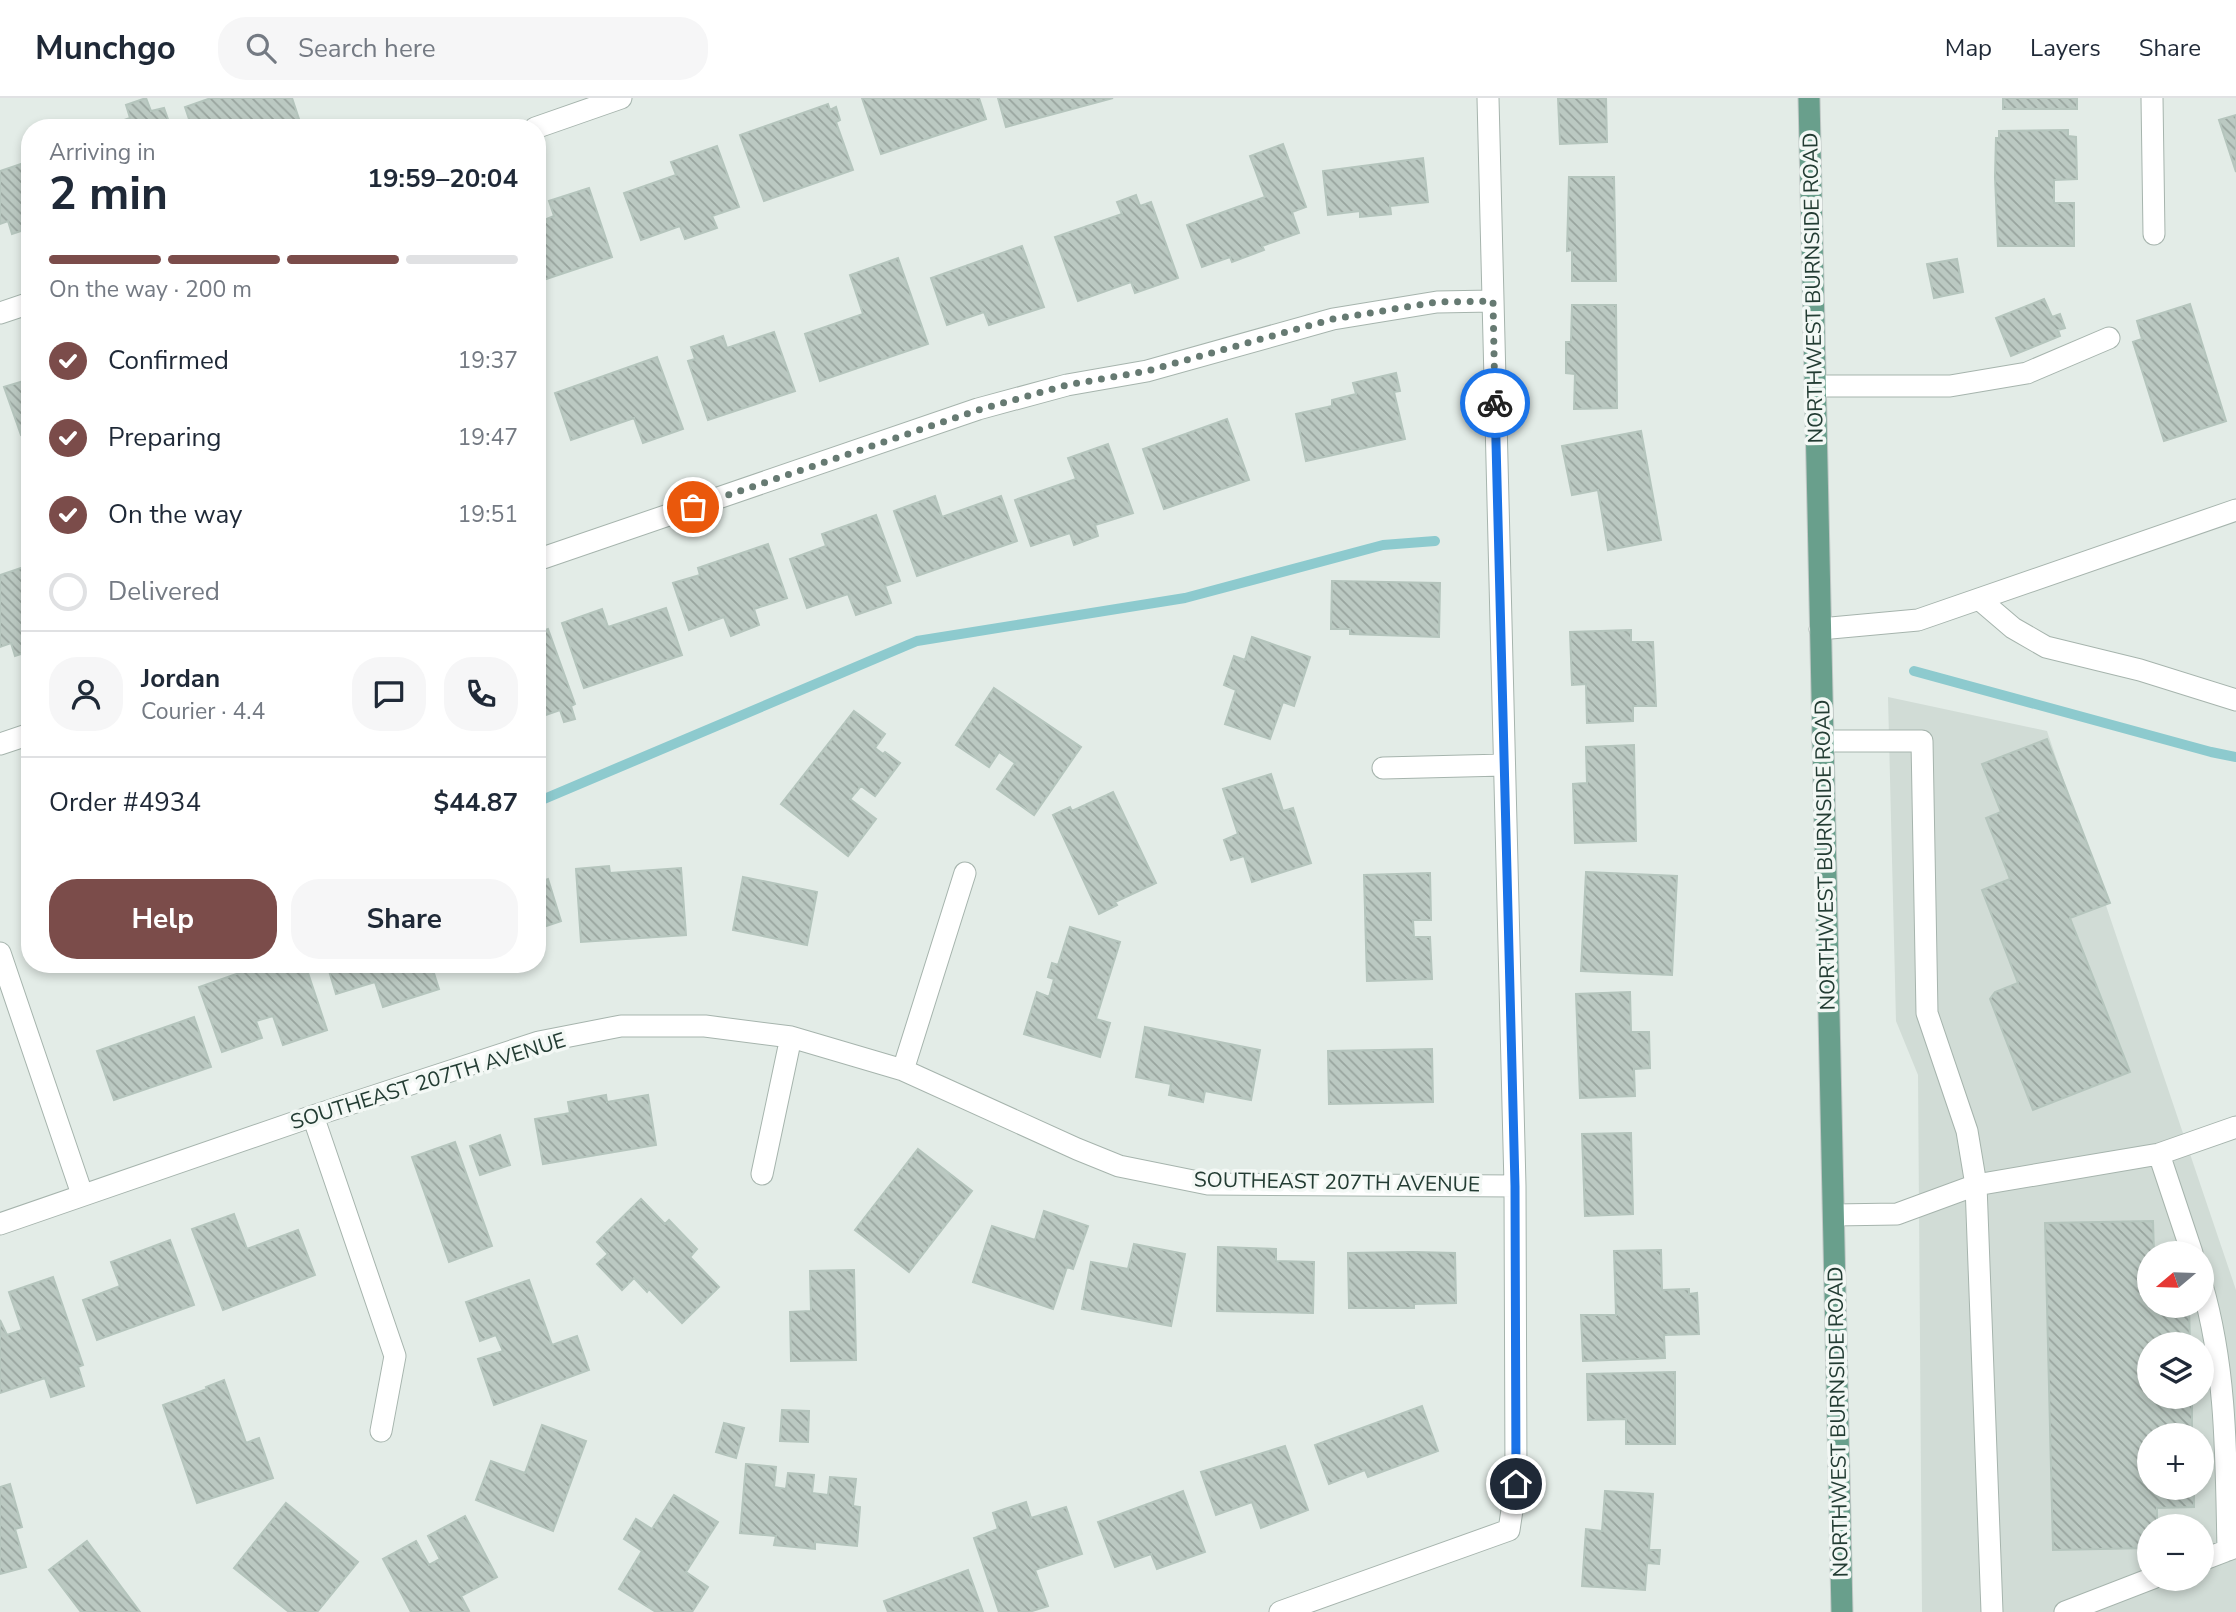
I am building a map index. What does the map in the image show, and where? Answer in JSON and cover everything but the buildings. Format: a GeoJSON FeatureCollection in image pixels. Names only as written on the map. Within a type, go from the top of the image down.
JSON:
{"type":"FeatureCollection","features":[{"type":"Feature","properties":{"kind":"main road","name":"NORTHWEST BURNSIDE ROAD"},"geometry":{"type":"LineString","coordinates":[[1809,98],[1842,1612]]}},
{"type":"Feature","properties":{"kind":"street"},"geometry":{"type":"LineString","coordinates":[[546,124],[621,98]]}},
{"type":"Feature","properties":{"kind":"street"},"geometry":{"type":"LineString","coordinates":[[1280,1612],[1509,1530],[1516,1484],[1515,1186],[1488,98]]}},
{"type":"Feature","properties":{"kind":"street"},"geometry":{"type":"LineString","coordinates":[[2152,98],[2154,234]]}},
{"type":"Feature","properties":{"kind":"street"},"geometry":{"type":"LineString","coordinates":[[546,558],[978,410],[1067,385],[1147,371],[1333,319],[1437,302],[1493,301]]}},
{"type":"Feature","properties":{"kind":"street"},"geometry":{"type":"LineString","coordinates":[[0,313],[21,306]]}},
{"type":"Feature","properties":{"kind":"street"},"geometry":{"type":"LineString","coordinates":[[1815,386],[1950,386],[2027,373],[2109,338]]}},
{"type":"Feature","properties":{"kind":"street"},"geometry":{"type":"LineString","coordinates":[[1820,629],[1918,620],[2236,510]]}},
{"type":"Feature","properties":{"kind":"street"},"geometry":{"type":"LineString","coordinates":[[1979,599],[2012,628],[2046,647],[2140,670],[2236,700]]}},
{"type":"Feature","properties":{"kind":"street"},"geometry":{"type":"LineString","coordinates":[[0,744],[21,737]]}},
{"type":"Feature","properties":{"kind":"street"},"geometry":{"type":"LineString","coordinates":[[1823,741],[1922,741],[1927,1013],[1967,1131],[1976,1185],[1992,1612]]}},
{"type":"Feature","properties":{"kind":"street"},"geometry":{"type":"LineString","coordinates":[[1383,768],[1504,765]]}},
{"type":"Feature","properties":{"kind":"street"},"geometry":{"type":"LineString","coordinates":[[903,1070],[965,873]]}},
{"type":"Feature","properties":{"kind":"street"},"geometry":{"type":"LineString","coordinates":[[0,953],[82,1194]]}},
{"type":"Feature","properties":{"kind":"street","name":"SOUTHEAST 207TH AVENUE"},"geometry":{"type":"LineString","coordinates":[[0,1223],[539,1042],[621,1026],[705,1026],[791,1037],[903,1070],[1119,1166],[1208,1184],[1515,1186]]}},
{"type":"Feature","properties":{"kind":"street"},"geometry":{"type":"LineString","coordinates":[[762,1174],[791,1037]]}},
{"type":"Feature","properties":{"kind":"street"},"geometry":{"type":"LineString","coordinates":[[313,1116],[395,1356],[381,1432]]}},
{"type":"Feature","properties":{"kind":"street"},"geometry":{"type":"LineString","coordinates":[[1834,1215],[1897,1214],[1976,1185],[2159,1154],[2236,1127]]}},
{"type":"Feature","properties":{"kind":"street"},"geometry":{"type":"LineString","coordinates":[[2159,1154],[2188,1241]]}},
{"type":"Feature","properties":{"kind":"street"},"geometry":{"type":"LineString","coordinates":[[2211,1318],[2227,1366],[2225,1415],[2232,1548],[2214,1555]]}},
{"type":"Feature","properties":{"kind":"street"},"geometry":{"type":"LineString","coordinates":[[2065,1612],[2137,1584]]}},
{"type":"Feature","properties":{"kind":"shaded area"},"geometry":{"type":"Polygon","coordinates":[[[1888,697],[2047,731],[2236,1290],[2236,1612],[1922,1612],[1918,1075],[1896,1021],[1888,697]]]}},
{"type":"Feature","properties":{"kind":"waterway"},"geometry":{"type":"LineString","coordinates":[[546,798],[917,641],[1185,598],[1383,545],[1435,541]]}},
{"type":"Feature","properties":{"kind":"waterway"},"geometry":{"type":"LineString","coordinates":[[1914,671],[2236,757]]}},
{"type":"Feature","properties":{"kind":"way so far"},"geometry":{"type":"LineString","coordinates":[[693,507],[978,410],[1067,385],[1147,371],[1333,319],[1437,302],[1493,301],[1495,403]]}},
{"type":"Feature","properties":{"kind":"route"},"geometry":{"type":"LineString","coordinates":[[1495,403],[1515,1186],[1516,1484]]}}]}
